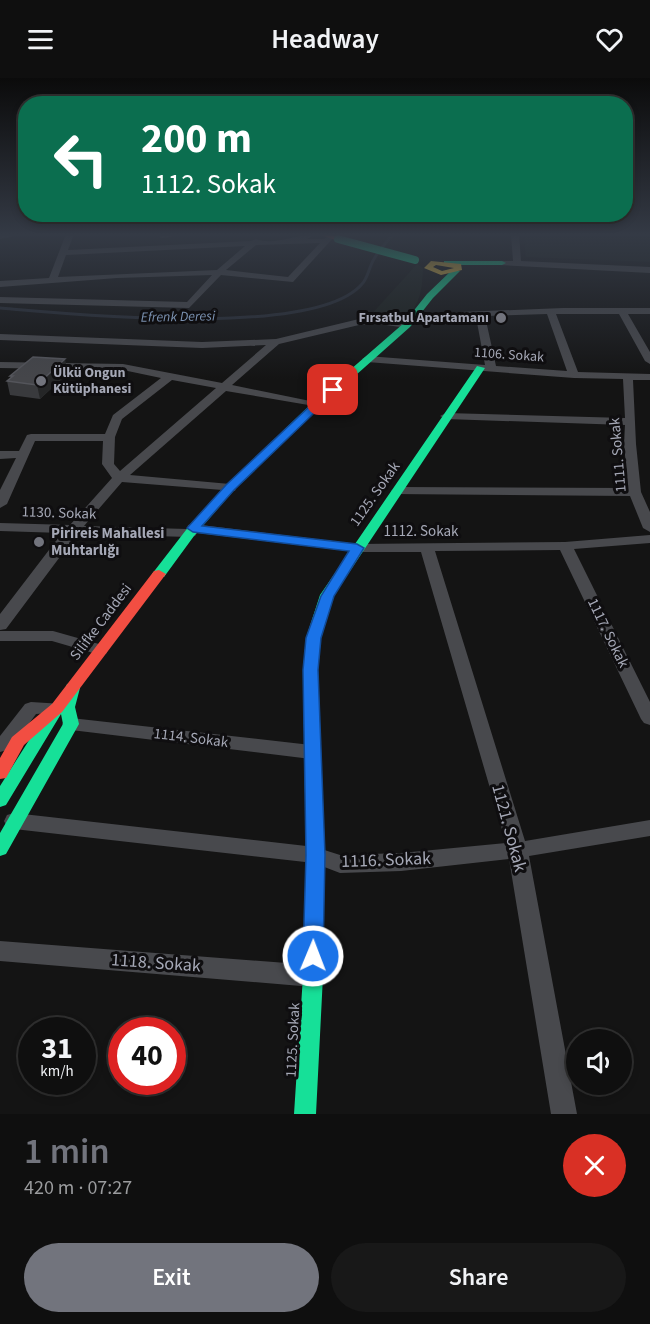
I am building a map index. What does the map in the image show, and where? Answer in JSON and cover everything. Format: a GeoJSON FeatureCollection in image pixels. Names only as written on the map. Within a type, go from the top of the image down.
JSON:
{"type":"FeatureCollection","features":[{"type":"Feature","properties":{"kind":"street"},"geometry":{"type":"LineString","coordinates":[[0,284],[18,282]]}},
{"type":"Feature","properties":{"kind":"street"},"geometry":{"type":"LineString","coordinates":[[0,300],[189,305],[210,282]]}},
{"type":"Feature","properties":{"kind":"street"},"geometry":{"type":"LineString","coordinates":[[430,296],[432,282]]}},
{"type":"Feature","properties":{"kind":"street","name":"Silifke Caddesi"},"geometry":{"type":"LineString","coordinates":[[57,708],[191,531],[230,488],[316,405],[407,325],[430,296],[436,282]]}},
{"type":"Feature","properties":{"kind":"street"},"geometry":{"type":"LineString","coordinates":[[550,311],[574,375]]}},
{"type":"Feature","properties":{"kind":"street"},"geometry":{"type":"LineString","coordinates":[[438,315],[550,311],[650,311]]}},
{"type":"Feature","properties":{"kind":"street"},"geometry":{"type":"LineString","coordinates":[[622,311],[650,362]]}},
{"type":"Feature","properties":{"kind":"street"},"geometry":{"type":"LineString","coordinates":[[480,314],[485,368]]}},
{"type":"Feature","properties":{"kind":"street"},"geometry":{"type":"LineString","coordinates":[[11,354],[132,355],[202,345],[276,342],[359,321],[407,325]]}},
{"type":"Feature","properties":{"kind":"street"},"geometry":{"type":"LineString","coordinates":[[0,337],[11,354]]}},
{"type":"Feature","properties":{"kind":"street"},"geometry":{"type":"LineString","coordinates":[[0,625],[61,543],[119,478],[276,342]]}},
{"type":"Feature","properties":{"kind":"street"},"geometry":{"type":"LineString","coordinates":[[11,354],[132,355],[171,375],[316,405]]}},
{"type":"Feature","properties":{"kind":"street","name":"1106. Sokak"},"geometry":{"type":"LineString","coordinates":[[367,359],[574,375],[650,377]]}},
{"type":"Feature","properties":{"kind":"street","name":"1125. Sokak"},"geometry":{"type":"LineString","coordinates":[[305,1114],[313,976],[315,855],[310,670],[314,638],[327,596],[357,548],[446,416],[485,368]]}},
{"type":"Feature","properties":{"kind":"street"},"geometry":{"type":"LineString","coordinates":[[171,375],[117,417],[109,436],[108,464],[119,478],[230,488]]}},
{"type":"Feature","properties":{"kind":"street","name":"1111. Sokak"},"geometry":{"type":"LineString","coordinates":[[628,376],[632,422],[630,444],[635,492],[650,528]]}},
{"type":"Feature","properties":{"kind":"street"},"geometry":{"type":"LineString","coordinates":[[446,416],[632,422]]}},
{"type":"Feature","properties":{"kind":"street"},"geometry":{"type":"LineString","coordinates":[[0,504],[31,438],[109,436]]}},
{"type":"Feature","properties":{"kind":"street"},"geometry":{"type":"LineString","coordinates":[[0,455],[24,454]]}},
{"type":"Feature","properties":{"kind":"street"},"geometry":{"type":"LineString","coordinates":[[397,491],[635,492]]}},
{"type":"Feature","properties":{"kind":"street","name":"1130. Sokak"},"geometry":{"type":"LineString","coordinates":[[0,527],[191,531]]}},
{"type":"Feature","properties":{"kind":"street","name":"1112. Sokak"},"geometry":{"type":"LineString","coordinates":[[191,531],[357,548],[565,546],[650,539]]}},
{"type":"Feature","properties":{"kind":"street","name":"1117. Sokak"},"geometry":{"type":"LineString","coordinates":[[565,546],[650,720]]}},
{"type":"Feature","properties":{"kind":"street","name":"1121. Sokak"},"geometry":{"type":"LineString","coordinates":[[427,548],[518,850],[564,1114]]}},
{"type":"Feature","properties":{"kind":"street"},"geometry":{"type":"LineString","coordinates":[[0,636],[53,636],[100,650]]}},
{"type":"Feature","properties":{"kind":"street","name":"Silifke Caddesi"},"geometry":{"type":"LineString","coordinates":[[71,724],[67,707],[73,686]]}},
{"type":"Feature","properties":{"kind":"street"},"geometry":{"type":"LineString","coordinates":[[0,745],[4,744],[31,708],[57,708]]}},
{"type":"Feature","properties":{"kind":"street"},"geometry":{"type":"LineString","coordinates":[[0,773],[18,741],[57,708]]}},
{"type":"Feature","properties":{"kind":"street"},"geometry":{"type":"LineString","coordinates":[[0,800],[57,708]]}},
{"type":"Feature","properties":{"kind":"street"},"geometry":{"type":"LineString","coordinates":[[0,849],[14,820],[71,724]]}},
{"type":"Feature","properties":{"kind":"street","name":"1114. Sokak"},"geometry":{"type":"LineString","coordinates":[[71,724],[311,752]]}},
{"type":"Feature","properties":{"kind":"street","name":"1116. Sokak"},"geometry":{"type":"LineString","coordinates":[[14,820],[315,855],[340,864],[401,862],[518,850],[650,828]]}},
{"type":"Feature","properties":{"kind":"street","name":"1118. Sokak"},"geometry":{"type":"LineString","coordinates":[[0,951],[313,976]]}},
{"type":"Feature","properties":{"kind":"shaded area"},"geometry":{"type":"Polygon","coordinates":[[[400,282],[422,282],[417,304],[402,319],[389,321],[368,318],[400,282]]]}},
{"type":"Feature","properties":{"kind":"building"},"geometry":{"type":"Polygon","coordinates":[[[33,357],[65,359],[37,385],[7,381],[13,376],[10,376],[33,357]]]}},
{"type":"Feature","properties":{"kind":"waterway","name":"Efrenk Deresi"},"geometry":{"type":"LineString","coordinates":[[0,308],[133,318],[246,317],[296,312],[336,301],[363,282]]}},
{"type":"Feature","properties":{"kind":"traffic: fast"},"geometry":{"type":"LineString","coordinates":[[159,574],[190,533],[230,488],[316,405],[407,325],[444,282]]}},
{"type":"Feature","properties":{"kind":"traffic: fast"},"geometry":{"type":"LineString","coordinates":[[305,1114],[313,976],[315,855],[310,670],[313,638],[327,595],[480,368]]}},
{"type":"Feature","properties":{"kind":"traffic: fast"},"geometry":{"type":"LineString","coordinates":[[0,849],[71,724],[67,707],[72,688]]}},
{"type":"Feature","properties":{"kind":"traffic: fast"},"geometry":{"type":"LineString","coordinates":[[0,800],[57,708]]}},
{"type":"Feature","properties":{"kind":"traffic: jam"},"geometry":{"type":"LineString","coordinates":[[0,773],[18,741],[57,708],[159,574]]}},
{"type":"Feature","properties":{"kind":"place","name":"Fırsatbul Apartamanı"},"geometry":{"type":"Point","coordinates":[501,318]}},
{"type":"Feature","properties":{"kind":"place","name":"Ülkü Ongun Kütüphanesi"},"geometry":{"type":"Point","coordinates":[41,381]}},
{"type":"Feature","properties":{"kind":"place","name":"Pirireis Mahallesi Muhtarlığı"},"geometry":{"type":"Point","coordinates":[39,542]}},
{"type":"Feature","properties":{"kind":"route"},"geometry":{"type":"LineString","coordinates":[[313,956],[315,855],[310,670],[314,638],[327,596],[357,548],[193,528],[230,488],[333,390]]}}]}
